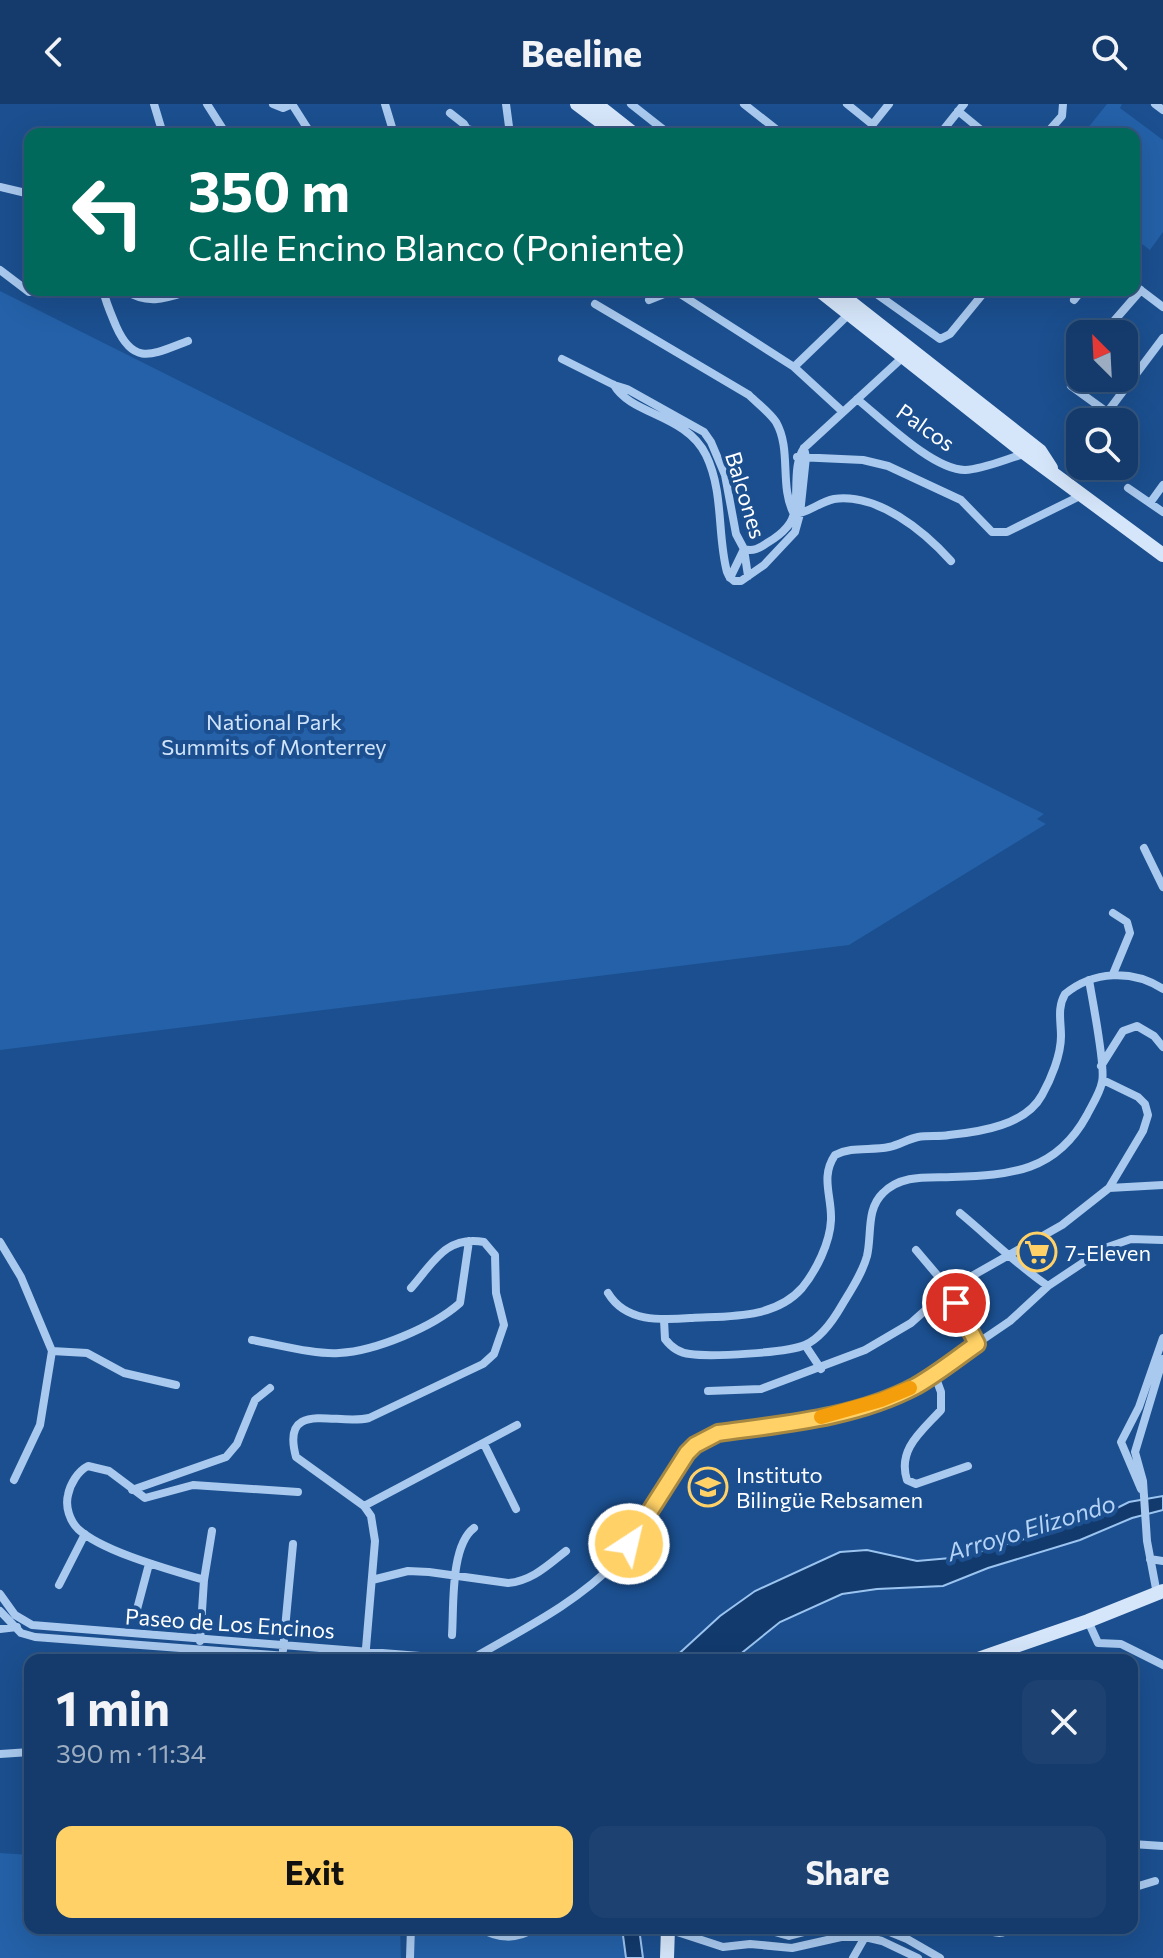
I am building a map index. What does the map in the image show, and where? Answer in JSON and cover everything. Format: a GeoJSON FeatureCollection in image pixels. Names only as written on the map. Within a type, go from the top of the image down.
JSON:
{"type":"FeatureCollection","features":[{"type":"Feature","properties":{"kind":"street"},"geometry":{"type":"LineString","coordinates":[[154,104],[161,128]]}},
{"type":"Feature","properties":{"kind":"street"},"geometry":{"type":"LineString","coordinates":[[207,104],[222,128]]}},
{"type":"Feature","properties":{"kind":"street"},"geometry":{"type":"LineString","coordinates":[[273,104],[283,108],[292,104],[307,128]]}},
{"type":"Feature","properties":{"kind":"street"},"geometry":{"type":"LineString","coordinates":[[385,104],[392,128]]}},
{"type":"Feature","properties":{"kind":"street"},"geometry":{"type":"LineString","coordinates":[[506,104],[509,128]]}},
{"type":"Feature","properties":{"kind":"street"},"geometry":{"type":"LineString","coordinates":[[577,104],[609,128]]}},
{"type":"Feature","properties":{"kind":"street"},"geometry":{"type":"LineString","coordinates":[[596,104],[626,128]]}},
{"type":"Feature","properties":{"kind":"street"},"geometry":{"type":"LineString","coordinates":[[631,104],[661,128]]}},
{"type":"Feature","properties":{"kind":"street"},"geometry":{"type":"LineString","coordinates":[[744,104],[774,128]]}},
{"type":"Feature","properties":{"kind":"street"},"geometry":{"type":"LineString","coordinates":[[847,104],[873,125]]}},
{"type":"Feature","properties":{"kind":"street"},"geometry":{"type":"LineString","coordinates":[[870,128],[889,104]]}},
{"type":"Feature","properties":{"kind":"street"},"geometry":{"type":"LineString","coordinates":[[1051,128],[1062,116],[1063,104]]}},
{"type":"Feature","properties":{"kind":"street"},"geometry":{"type":"LineString","coordinates":[[1155,104],[1163,110]]}},
{"type":"Feature","properties":{"kind":"street"},"geometry":{"type":"LineString","coordinates":[[945,128],[961,108],[980,128]]}},
{"type":"Feature","properties":{"kind":"street"},"geometry":{"type":"LineString","coordinates":[[450,113],[465,128]]}},
{"type":"Feature","properties":{"kind":"street"},"geometry":{"type":"LineString","coordinates":[[0,187],[24,196]]}},
{"type":"Feature","properties":{"kind":"street"},"geometry":{"type":"LineString","coordinates":[[0,270],[24,288]]}},
{"type":"Feature","properties":{"kind":"street"},"geometry":{"type":"LineString","coordinates":[[1140,290],[1163,307]]}},
{"type":"Feature","properties":{"kind":"street"},"geometry":{"type":"LineString","coordinates":[[105,296],[121,337],[131,350],[149,355],[188,341]]}},
{"type":"Feature","properties":{"kind":"street"},"geometry":{"type":"LineString","coordinates":[[134,296],[158,301],[173,296]]}},
{"type":"Feature","properties":{"kind":"street"},"geometry":{"type":"LineString","coordinates":[[649,300],[659,296]]}},
{"type":"Feature","properties":{"kind":"street"},"geometry":{"type":"LineString","coordinates":[[683,296],[794,367],[843,412]]}},
{"type":"Feature","properties":{"kind":"street"},"geometry":{"type":"LineString","coordinates":[[826,296],[1025,453],[1163,555]]}},
{"type":"Feature","properties":{"kind":"street"},"geometry":{"type":"LineString","coordinates":[[843,296],[1040,451],[1053,472]]}},
{"type":"Feature","properties":{"kind":"street"},"geometry":{"type":"LineString","coordinates":[[879,296],[940,339],[950,334],[981,296]]}},
{"type":"Feature","properties":{"kind":"street"},"geometry":{"type":"LineString","coordinates":[[1074,300],[1077,296]]}},
{"type":"Feature","properties":{"kind":"street"},"geometry":{"type":"LineString","coordinates":[[1114,320],[1132,296]]}},
{"type":"Feature","properties":{"kind":"street"},"geometry":{"type":"LineString","coordinates":[[595,304],[749,395],[767,411],[781,435],[789,503],[797,514]]}},
{"type":"Feature","properties":{"kind":"street"},"geometry":{"type":"LineString","coordinates":[[794,367],[849,314]]}},
{"type":"Feature","properties":{"kind":"street"},"geometry":{"type":"LineString","coordinates":[[1110,408],[1163,338]]}},
{"type":"Feature","properties":{"kind":"street"},"geometry":{"type":"LineString","coordinates":[[902,358],[802,454],[797,514],[795,532],[748,576],[741,581],[732,580],[744,549],[750,551],[766,544],[790,525],[797,514],[813,505],[837,499],[869,504],[912,525],[951,561]]}},
{"type":"Feature","properties":{"kind":"street","name":"Balcones"},"geometry":{"type":"LineString","coordinates":[[562,359],[627,389],[704,432],[722,467],[748,576]]}},
{"type":"Feature","properties":{"kind":"street","name":"Balcones"},"geometry":{"type":"LineString","coordinates":[[614,385],[624,396],[693,434],[701,445],[712,471],[727,571],[732,580]]}},
{"type":"Feature","properties":{"kind":"street"},"geometry":{"type":"LineString","coordinates":[[1079,392],[1101,408]]}},
{"type":"Feature","properties":{"kind":"street","name":"Palcos"},"geometry":{"type":"LineString","coordinates":[[857,399],[920,449],[947,466],[963,470],[978,468],[1025,453]]}},
{"type":"Feature","properties":{"kind":"street"},"geometry":{"type":"LineString","coordinates":[[802,454],[863,460],[888,466],[961,500],[992,532],[998,533],[1007,532],[1083,494]]}},
{"type":"Feature","properties":{"kind":"street"},"geometry":{"type":"LineString","coordinates":[[1150,503],[1163,485]]}},
{"type":"Feature","properties":{"kind":"street"},"geometry":{"type":"LineString","coordinates":[[1128,488],[1163,512]]}},
{"type":"Feature","properties":{"kind":"street"},"geometry":{"type":"LineString","coordinates":[[1144,848],[1163,887]]}},
{"type":"Feature","properties":{"kind":"street"},"geometry":{"type":"LineString","coordinates":[[1113,913],[1127,922],[1130,933],[1113,974]]}},
{"type":"Feature","properties":{"kind":"street"},"geometry":{"type":"LineString","coordinates":[[608,1293],[619,1307],[628,1312],[664,1320],[743,1316],[774,1306],[802,1287],[826,1247],[831,1207],[826,1173],[835,1155],[854,1149],[891,1147],[920,1137],[980,1130],[1018,1118],[1030,1111],[1044,1092],[1061,1038],[1061,1001],[1072,988],[1113,974],[1152,982],[1163,989]]}},
{"type":"Feature","properties":{"kind":"street"},"geometry":{"type":"LineString","coordinates":[[664,1320],[665,1339],[678,1350],[690,1354],[750,1353],[805,1345],[829,1325],[861,1272],[872,1212],[882,1193],[907,1178],[1016,1172],[1041,1164],[1063,1148],[1077,1134],[1103,1080],[1089,980]]}},
{"type":"Feature","properties":{"kind":"street"},"geometry":{"type":"LineString","coordinates":[[1101,1066],[1123,1031],[1137,1026],[1154,1036],[1163,1047]]}},
{"type":"Feature","properties":{"kind":"street"},"geometry":{"type":"LineString","coordinates":[[708,1391],[761,1389],[865,1350],[911,1323],[949,1289],[1062,1225],[1109,1188],[1143,1131],[1148,1115],[1145,1104],[1138,1097],[1103,1080]]}},
{"type":"Feature","properties":{"kind":"street"},"geometry":{"type":"LineString","coordinates":[[1109,1188],[1163,1185]]}},
{"type":"Feature","properties":{"kind":"street"},"geometry":{"type":"LineString","coordinates":[[960,1213],[1009,1253],[1025,1271],[1048,1286]]}},
{"type":"Feature","properties":{"kind":"street"},"geometry":{"type":"LineString","coordinates":[[481,1654],[563,1607],[605,1573],[616,1562],[695,1445],[718,1433],[821,1417],[881,1400],[916,1385],[1010,1321],[1048,1286],[1105,1248],[1131,1239],[1163,1240]]}},
{"type":"Feature","properties":{"kind":"street"},"geometry":{"type":"LineString","coordinates":[[252,1340],[338,1353],[395,1339],[460,1303],[469,1241]]}},
{"type":"Feature","properties":{"kind":"street"},"geometry":{"type":"LineString","coordinates":[[0,1242],[21,1277],[52,1351],[40,1425],[14,1480]]}},
{"type":"Feature","properties":{"kind":"street"},"geometry":{"type":"LineString","coordinates":[[365,1654],[375,1531],[371,1516],[364,1506],[296,1457],[292,1432],[300,1422],[310,1418],[369,1418],[491,1357],[504,1325],[496,1293],[497,1260],[484,1242],[451,1244],[411,1288]]}},
{"type":"Feature","properties":{"kind":"street"},"geometry":{"type":"LineString","coordinates":[[916,1250],[949,1289],[977,1344]]}},
{"type":"Feature","properties":{"kind":"street"},"geometry":{"type":"LineString","coordinates":[[992,1654],[1160,1592],[1150,1559],[1143,1481],[1130,1453],[1121,1442],[1139,1407],[1163,1338]]}},
{"type":"Feature","properties":{"kind":"street"},"geometry":{"type":"LineString","coordinates":[[805,1345],[821,1369]]}},
{"type":"Feature","properties":{"kind":"street"},"geometry":{"type":"LineString","coordinates":[[52,1351],[87,1353],[124,1373],[176,1385]]}},
{"type":"Feature","properties":{"kind":"street"},"geometry":{"type":"LineString","coordinates":[[1130,1453],[1140,1434],[1163,1359]]}},
{"type":"Feature","properties":{"kind":"street"},"geometry":{"type":"LineString","coordinates":[[934,1373],[941,1392],[941,1410],[905,1452],[907,1480],[916,1484],[968,1466]]}},
{"type":"Feature","properties":{"kind":"street"},"geometry":{"type":"LineString","coordinates":[[132,1490],[226,1457],[237,1444],[255,1400],[270,1388]]}},
{"type":"Feature","properties":{"kind":"street"},"geometry":{"type":"LineString","coordinates":[[364,1506],[517,1425]]}},
{"type":"Feature","properties":{"kind":"street"},"geometry":{"type":"LineString","coordinates":[[1128,1427],[1140,1434]]}},
{"type":"Feature","properties":{"kind":"street"},"geometry":{"type":"LineString","coordinates":[[484,1444],[516,1509]]}},
{"type":"Feature","properties":{"kind":"street"},"geometry":{"type":"LineString","coordinates":[[204,1580],[149,1564],[76,1528],[67,1506],[69,1492],[83,1468],[102,1468],[145,1498],[193,1485],[298,1492]]}},
{"type":"Feature","properties":{"kind":"street"},"geometry":{"type":"LineString","coordinates":[[452,1635],[456,1574],[462,1542],[474,1528]]}},
{"type":"Feature","properties":{"kind":"street"},"geometry":{"type":"LineString","coordinates":[[200,1650],[204,1580],[212,1531]]}},
{"type":"Feature","properties":{"kind":"street"},"geometry":{"type":"LineString","coordinates":[[59,1585],[85,1534]]}},
{"type":"Feature","properties":{"kind":"street"},"geometry":{"type":"LineString","coordinates":[[283,1654],[293,1544]]}},
{"type":"Feature","properties":{"kind":"street"},"geometry":{"type":"LineString","coordinates":[[372,1580],[408,1571],[517,1582],[535,1575],[566,1551]]}},
{"type":"Feature","properties":{"kind":"street"},"geometry":{"type":"LineString","coordinates":[[1150,1559],[1163,1561]]}},
{"type":"Feature","properties":{"kind":"street"},"geometry":{"type":"LineString","coordinates":[[136,1613],[149,1564]]}},
{"type":"Feature","properties":{"kind":"street"},"geometry":{"type":"LineString","coordinates":[[0,1594],[25,1623],[15,1629],[0,1611]]}},
{"type":"Feature","properties":{"kind":"street"},"geometry":{"type":"LineString","coordinates":[[1088,1621],[1098,1643],[1121,1644],[1163,1665]]}},
{"type":"Feature","properties":{"kind":"street","name":"Paseo de Los Encinos"},"geometry":{"type":"LineString","coordinates":[[25,1623],[283,1645],[350,1654]]}},
{"type":"Feature","properties":{"kind":"street","name":"Paseo de Los Encinos"},"geometry":{"type":"LineString","coordinates":[[0,1629],[15,1629],[35,1637],[255,1654]]}},
{"type":"Feature","properties":{"kind":"street"},"geometry":{"type":"LineString","coordinates":[[0,1754],[24,1752]]}},
{"type":"Feature","properties":{"kind":"street"},"geometry":{"type":"LineString","coordinates":[[1138,1844],[1163,1846]]}},
{"type":"Feature","properties":{"kind":"street"},"geometry":{"type":"LineString","coordinates":[[1138,1886],[1155,1881]]}},
{"type":"Feature","properties":{"kind":"street"},"geometry":{"type":"LineString","coordinates":[[410,1958],[411,1934]]}},
{"type":"Feature","properties":{"kind":"street"},"geometry":{"type":"LineString","coordinates":[[490,1934],[508,1938],[519,1934]]}},
{"type":"Feature","properties":{"kind":"street"},"geometry":{"type":"LineString","coordinates":[[667,1958],[668,1934]]}},
{"type":"Feature","properties":{"kind":"street"},"geometry":{"type":"LineString","coordinates":[[683,1934],[723,1947],[758,1944],[792,1948],[828,1940],[865,1937],[882,1941],[918,1958]]}},
{"type":"Feature","properties":{"kind":"street"},"geometry":{"type":"LineString","coordinates":[[758,1944],[760,1934]]}},
{"type":"Feature","properties":{"kind":"street"},"geometry":{"type":"LineString","coordinates":[[824,1934],[828,1940]]}},
{"type":"Feature","properties":{"kind":"street"},"geometry":{"type":"LineString","coordinates":[[895,1934],[936,1957]]}},
{"type":"Feature","properties":{"kind":"street"},"geometry":{"type":"LineString","coordinates":[[853,1958],[865,1937]]}},
{"type":"Feature","properties":{"kind":"street"},"geometry":{"type":"LineString","coordinates":[[716,1958],[723,1947]]}},
{"type":"Feature","properties":{"kind":"green space"},"geometry":{"type":"Polygon","coordinates":[[[1107,104],[1122,104],[1120,108],[1163,140],[1163,232],[1150,250],[1140,242],[1140,128],[1088,128],[1107,104]]]}},
{"type":"Feature","properties":{"kind":"green space","name":"National Park Summits of Monterrey"},"geometry":{"type":"Polygon","coordinates":[[[0,291],[1044,814],[1037,819],[1046,824],[849,945],[0,1050],[0,291]]]}},
{"type":"Feature","properties":{"kind":"green space"},"geometry":{"type":"Polygon","coordinates":[[[0,1853],[24,1855],[24,1934],[400,1934],[401,1958],[0,1958],[0,1853]]]}},
{"type":"Feature","properties":{"kind":"green space"},"geometry":{"type":"Polygon","coordinates":[[[415,1934],[623,1934],[626,1958],[414,1958],[415,1934]]]}},
{"type":"Feature","properties":{"kind":"shaded area"},"geometry":{"type":"Polygon","coordinates":[[[1163,1496],[1163,1510],[1132,1518],[1080,1540],[988,1568],[943,1586],[842,1594],[780,1622],[740,1654],[679,1654],[720,1616],[755,1591],[840,1552],[867,1550],[917,1561],[962,1557],[1097,1518],[1129,1502],[1163,1496]]]}},
{"type":"Feature","properties":{"kind":"shaded area"},"geometry":{"type":"Polygon","coordinates":[[[623,1934],[640,1934],[643,1958],[626,1958],[623,1934]]]}},
{"type":"Feature","properties":{"kind":"slow traffic"},"geometry":{"type":"LineString","coordinates":[[821,1417],[881,1400],[910,1388]]}},
{"type":"Feature","properties":{"kind":"place","name":"7-Eleven"},"geometry":{"type":"Point","coordinates":[1037,1252]}},
{"type":"Feature","properties":{"kind":"place","name":"Instituto Bilingüe Rebsamen"},"geometry":{"type":"Point","coordinates":[708,1487]}},
{"type":"Feature","properties":{"kind":"route"},"geometry":{"type":"LineString","coordinates":[[629,1544],[687,1453],[705,1439],[718,1433],[821,1417],[881,1400],[916,1385],[977,1344],[956,1303]]}},
{"type":"Feature","properties":{"kind":"water label","name":"Arroyo Elizondo"},"geometry":{"type":"Point","coordinates":[1031,1527]}}]}
